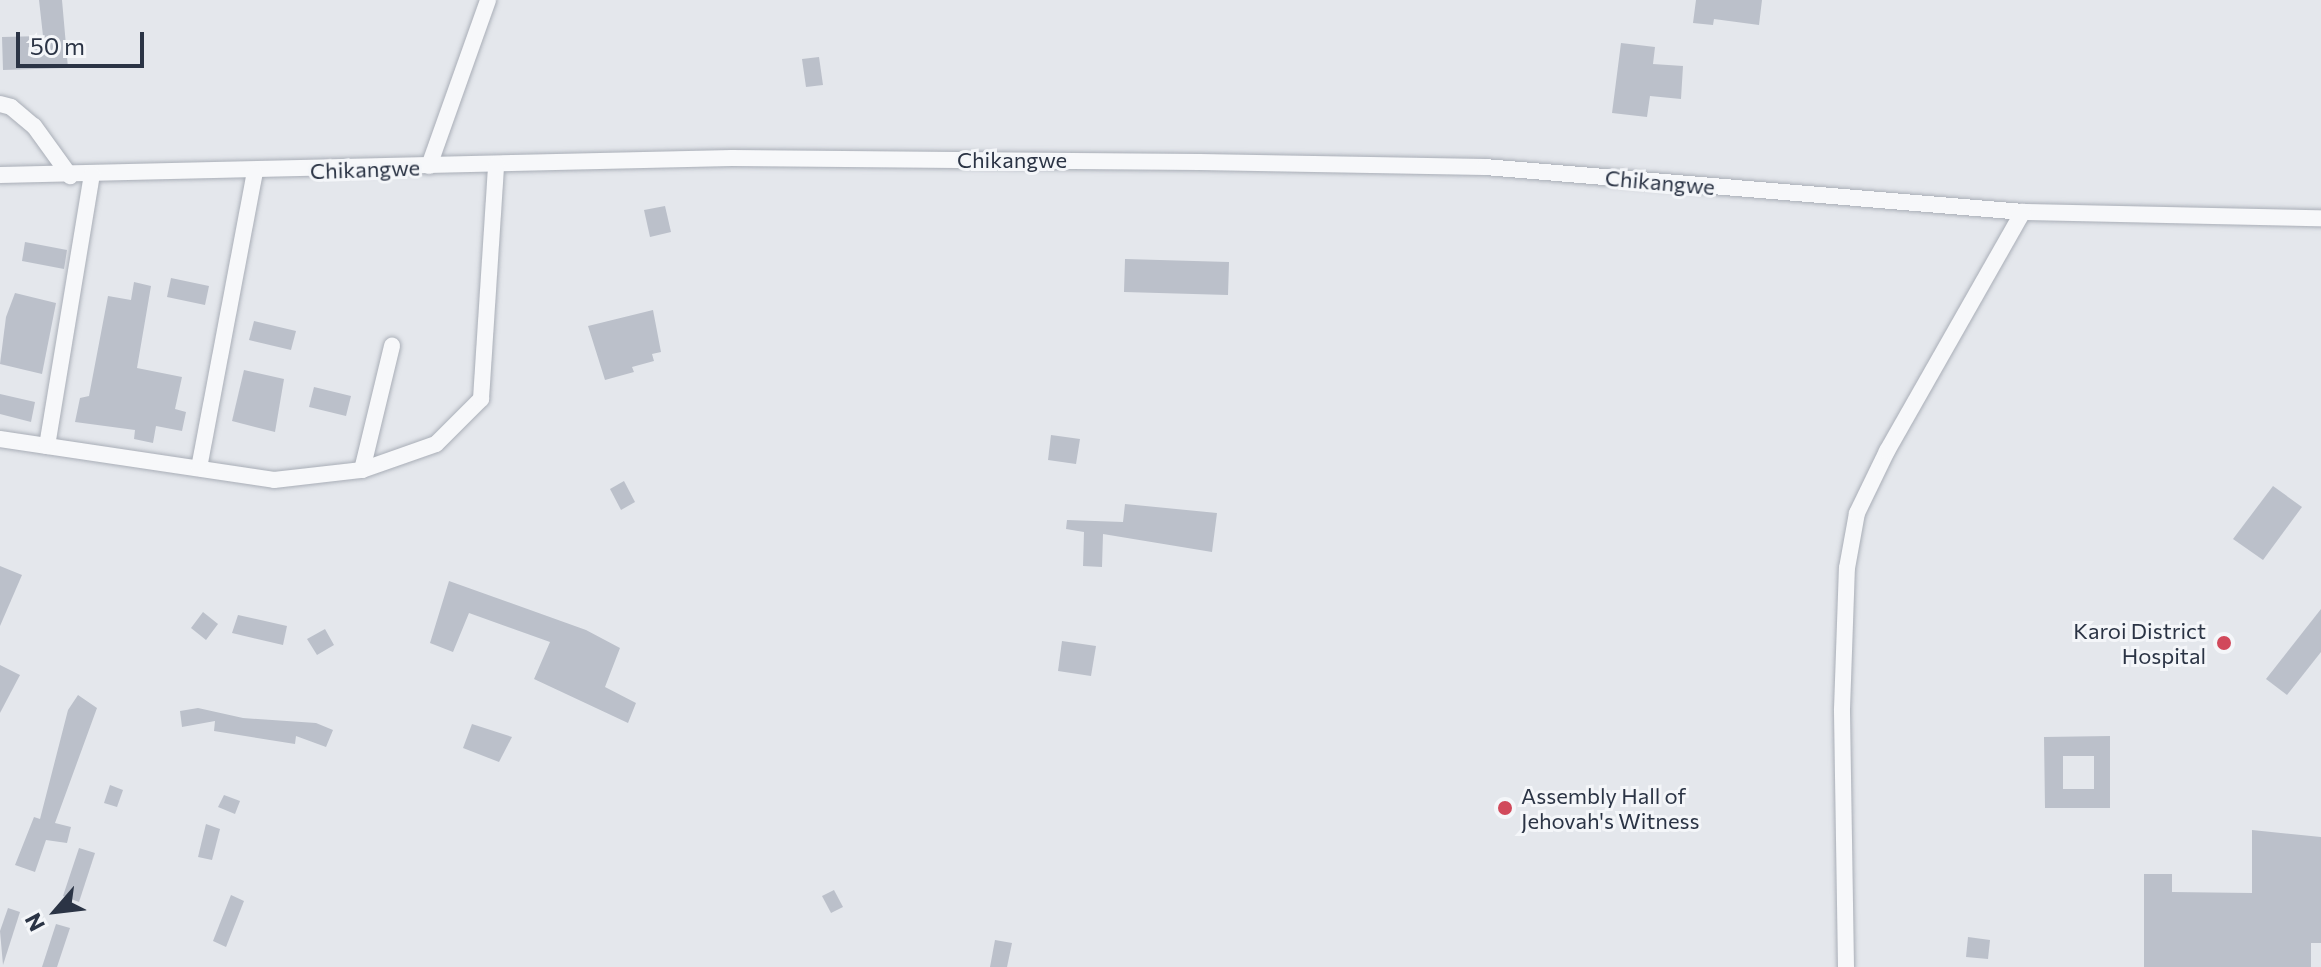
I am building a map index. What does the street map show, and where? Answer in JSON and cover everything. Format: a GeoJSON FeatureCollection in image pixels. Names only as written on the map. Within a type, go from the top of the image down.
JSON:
{"type":"FeatureCollection","features":[{"type":"Feature","properties":{"kind":"street"},"geometry":{"type":"LineString","coordinates":[[429,166],[488,0]]}},
{"type":"Feature","properties":{"kind":"street"},"geometry":{"type":"LineString","coordinates":[[0,104],[34,126],[70,176]]}},
{"type":"Feature","properties":{"kind":"street","name":"Chikangwe"},"geometry":{"type":"LineString","coordinates":[[0,175],[255,173],[732,158],[1485,167],[2023,212],[2321,218]]}},
{"type":"Feature","properties":{"kind":"street"},"geometry":{"type":"LineString","coordinates":[[0,439],[274,480],[362,470],[436,444],[481,399],[496,164]]}},
{"type":"Feature","properties":{"kind":"street"},"geometry":{"type":"LineString","coordinates":[[199,468],[255,173]]}},
{"type":"Feature","properties":{"kind":"street"},"geometry":{"type":"LineString","coordinates":[[47,446],[92,175]]}},
{"type":"Feature","properties":{"kind":"street"},"geometry":{"type":"LineString","coordinates":[[1846,967],[1842,709],[1847,568],[1857,513],[1887,451],[2023,212]]}},
{"type":"Feature","properties":{"kind":"street"},"geometry":{"type":"LineString","coordinates":[[362,470],[392,346]]}},
{"type":"Feature","properties":{"kind":"building"},"geometry":{"type":"Polygon","coordinates":[[[39,0],[62,0],[68,68],[3,70],[2,37],[43,36],[39,0]]]}},
{"type":"Feature","properties":{"kind":"building"},"geometry":{"type":"Polygon","coordinates":[[[1696,0],[1762,0],[1759,25],[1714,19],[1713,25],[1693,23],[1696,0]]]}},
{"type":"Feature","properties":{"kind":"building"},"geometry":{"type":"Polygon","coordinates":[[[1621,43],[1655,47],[1653,64],[1683,66],[1681,99],[1650,96],[1647,117],[1612,113],[1621,43]]]}},
{"type":"Feature","properties":{"kind":"building"},"geometry":{"type":"Polygon","coordinates":[[[819,57],[823,85],[806,87],[802,59],[819,57]]]}},
{"type":"Feature","properties":{"kind":"building"},"geometry":{"type":"Polygon","coordinates":[[[665,206],[671,232],[650,237],[644,210],[665,206]]]}},
{"type":"Feature","properties":{"kind":"building"},"geometry":{"type":"Polygon","coordinates":[[[25,242],[67,250],[64,269],[22,261],[25,242]]]}},
{"type":"Feature","properties":{"kind":"building"},"geometry":{"type":"Polygon","coordinates":[[[1125,259],[1229,262],[1228,295],[1124,292],[1125,259]]]}},
{"type":"Feature","properties":{"kind":"building"},"geometry":{"type":"Polygon","coordinates":[[[171,278],[209,286],[205,305],[167,297],[171,278]]]}},
{"type":"Feature","properties":{"kind":"building"},"geometry":{"type":"Polygon","coordinates":[[[134,282],[151,286],[137,368],[182,377],[175,409],[186,412],[182,431],[156,426],[153,443],[134,439],[135,430],[75,422],[80,398],[89,396],[108,296],[131,300],[134,282]]]}},
{"type":"Feature","properties":{"kind":"building"},"geometry":{"type":"Polygon","coordinates":[[[15,293],[56,303],[42,374],[0,364],[6,317],[15,293]]]}},
{"type":"Feature","properties":{"kind":"building"},"geometry":{"type":"Polygon","coordinates":[[[653,310],[661,352],[652,354],[654,361],[632,367],[634,372],[605,380],[588,326],[653,310]]]}},
{"type":"Feature","properties":{"kind":"building"},"geometry":{"type":"Polygon","coordinates":[[[254,321],[296,331],[291,350],[249,340],[254,321]]]}},
{"type":"Feature","properties":{"kind":"building"},"geometry":{"type":"Polygon","coordinates":[[[244,370],[284,379],[275,432],[232,421],[244,370]]]}},
{"type":"Feature","properties":{"kind":"building"},"geometry":{"type":"Polygon","coordinates":[[[314,387],[351,396],[346,416],[309,407],[314,387]]]}},
{"type":"Feature","properties":{"kind":"building"},"geometry":{"type":"Polygon","coordinates":[[[0,394],[35,402],[31,422],[0,414],[0,394]]]}},
{"type":"Feature","properties":{"kind":"building"},"geometry":{"type":"Polygon","coordinates":[[[1051,435],[1080,439],[1076,464],[1048,460],[1051,435]]]}},
{"type":"Feature","properties":{"kind":"building"},"geometry":{"type":"Polygon","coordinates":[[[624,481],[635,502],[621,510],[610,489],[624,481]]]}},
{"type":"Feature","properties":{"kind":"building"},"geometry":{"type":"Polygon","coordinates":[[[2273,486],[2302,507],[2263,560],[2233,539],[2273,486]]]}},
{"type":"Feature","properties":{"kind":"building"},"geometry":{"type":"Polygon","coordinates":[[[1125,504],[1217,513],[1212,552],[1103,534],[1102,567],[1083,566],[1084,532],[1066,529],[1067,520],[1123,522],[1125,504]]]}},
{"type":"Feature","properties":{"kind":"building"},"geometry":{"type":"Polygon","coordinates":[[[0,566],[22,575],[0,626],[0,566]]]}},
{"type":"Feature","properties":{"kind":"building"},"geometry":{"type":"Polygon","coordinates":[[[449,581],[586,630],[620,648],[605,687],[636,703],[628,723],[534,679],[550,642],[469,613],[453,652],[430,643],[449,581]]]}},
{"type":"Feature","properties":{"kind":"building"},"geometry":{"type":"Polygon","coordinates":[[[2321,609],[2321,652],[2287,695],[2266,679],[2321,609]]]}},
{"type":"Feature","properties":{"kind":"building"},"geometry":{"type":"Polygon","coordinates":[[[203,612],[218,624],[206,640],[191,628],[203,612]]]}},
{"type":"Feature","properties":{"kind":"building"},"geometry":{"type":"Polygon","coordinates":[[[238,615],[287,626],[283,645],[232,633],[238,615]]]}},
{"type":"Feature","properties":{"kind":"building"},"geometry":{"type":"Polygon","coordinates":[[[325,629],[334,645],[317,655],[307,639],[325,629]]]}},
{"type":"Feature","properties":{"kind":"building"},"geometry":{"type":"Polygon","coordinates":[[[1062,641],[1096,646],[1091,676],[1058,671],[1062,641]]]}},
{"type":"Feature","properties":{"kind":"building"},"geometry":{"type":"Polygon","coordinates":[[[0,665],[20,675],[0,713],[0,665]]]}},
{"type":"Feature","properties":{"kind":"building"},"geometry":{"type":"Polygon","coordinates":[[[78,695],[97,708],[55,823],[71,827],[67,843],[46,840],[35,872],[15,865],[34,817],[40,819],[68,710],[78,695]]]}},
{"type":"Feature","properties":{"kind":"building"},"geometry":{"type":"Polygon","coordinates":[[[198,708],[243,718],[316,723],[333,730],[326,747],[296,736],[295,744],[214,731],[215,721],[182,727],[180,711],[198,708]]]}},
{"type":"Feature","properties":{"kind":"building"},"geometry":{"type":"Polygon","coordinates":[[[472,724],[512,737],[499,762],[463,748],[472,724]]]}},
{"type":"Feature","properties":{"kind":"building"},"geometry":{"type":"Polygon","coordinates":[[[2110,736],[2110,808],[2045,808],[2044,737],[2110,736]],[[2063,756],[2063,789],[2094,789],[2094,756],[2063,756]]]}},
{"type":"Feature","properties":{"kind":"building"},"geometry":{"type":"Polygon","coordinates":[[[110,785],[123,790],[117,807],[104,803],[110,785]]]}},
{"type":"Feature","properties":{"kind":"building"},"geometry":{"type":"Polygon","coordinates":[[[224,795],[240,801],[235,814],[218,807],[224,795]]]}},
{"type":"Feature","properties":{"kind":"building"},"geometry":{"type":"Polygon","coordinates":[[[206,824],[220,829],[212,860],[198,857],[206,824]]]}},
{"type":"Feature","properties":{"kind":"building"},"geometry":{"type":"Polygon","coordinates":[[[2252,830],[2321,837],[2321,943],[2311,943],[2311,967],[2144,967],[2144,874],[2172,874],[2172,892],[2252,893],[2252,830]]]}},
{"type":"Feature","properties":{"kind":"building"},"geometry":{"type":"Polygon","coordinates":[[[79,848],[95,853],[79,902],[63,896],[79,848]]]}},
{"type":"Feature","properties":{"kind":"building"},"geometry":{"type":"Polygon","coordinates":[[[834,890],[843,907],[831,913],[822,896],[834,890]]]}},
{"type":"Feature","properties":{"kind":"building"},"geometry":{"type":"Polygon","coordinates":[[[231,895],[244,901],[226,947],[213,941],[231,895]]]}},
{"type":"Feature","properties":{"kind":"building"},"geometry":{"type":"Polygon","coordinates":[[[8,908],[20,912],[3,965],[0,931],[8,908]]]}},
{"type":"Feature","properties":{"kind":"building"},"geometry":{"type":"Polygon","coordinates":[[[56,924],[70,928],[57,967],[42,967],[56,924]]]}},
{"type":"Feature","properties":{"kind":"building"},"geometry":{"type":"Polygon","coordinates":[[[1968,937],[1990,940],[1988,959],[1966,957],[1968,937]]]}},
{"type":"Feature","properties":{"kind":"building"},"geometry":{"type":"Polygon","coordinates":[[[995,940],[1012,943],[1007,967],[990,967],[995,940]]]}},
{"type":"Feature","properties":{"kind":"place","name":"Karoi District Hospital"},"geometry":{"type":"Point","coordinates":[2224,643]}},
{"type":"Feature","properties":{"kind":"place","name":"Assembly Hall of Jehovah's Witness"},"geometry":{"type":"Point","coordinates":[1505,808]}}]}
